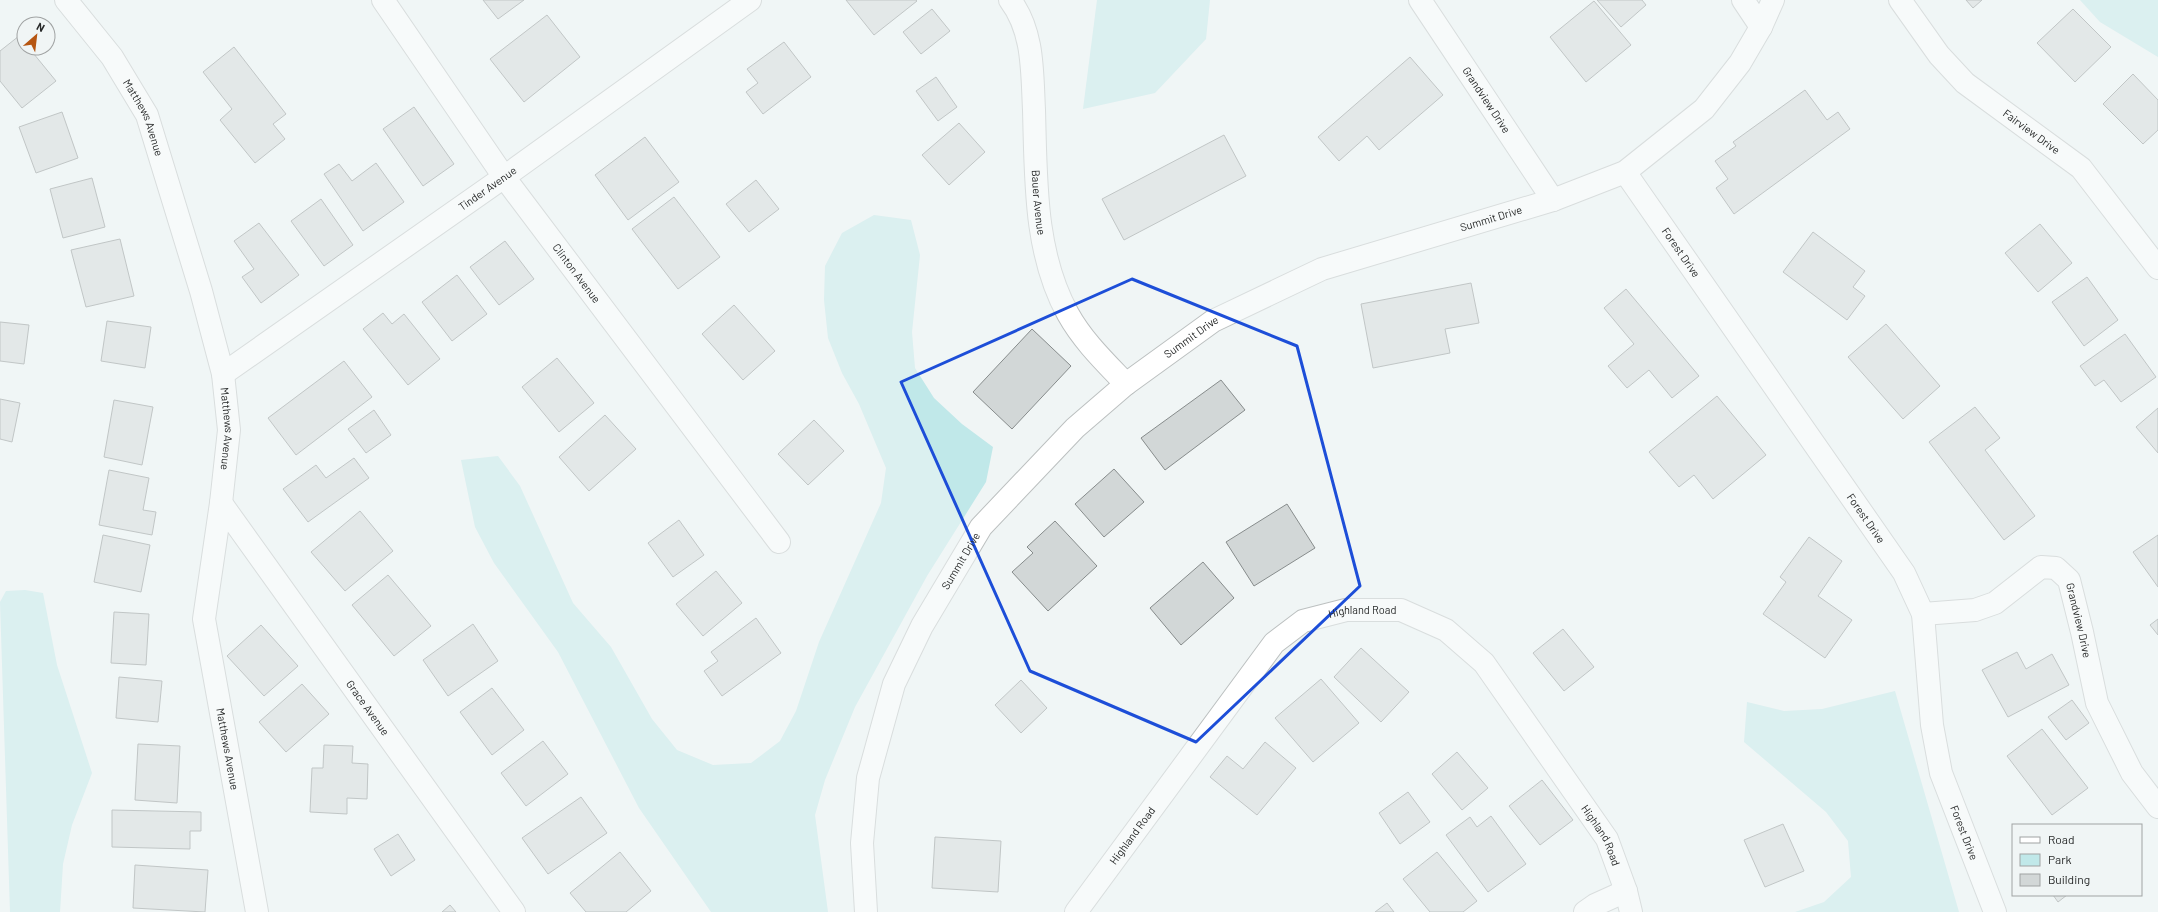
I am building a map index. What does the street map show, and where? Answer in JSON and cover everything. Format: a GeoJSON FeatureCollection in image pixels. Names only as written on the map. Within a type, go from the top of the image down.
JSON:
{"type":"FeatureCollection","features":[{"type":"Feature","properties":{"kind":"street","name":"Matthews Avenue"},"geometry":{"type":"LineString","coordinates":[[66,0],[112,57],[147,115],[201,290],[223,374],[229,430],[221,504],[204,619],[257,912]]}},
{"type":"Feature","properties":{"kind":"street","name":"Clinton Avenue"},"geometry":{"type":"LineString","coordinates":[[383,0],[504,177],[779,542]]}},
{"type":"Feature","properties":{"kind":"street","name":"Tinder Avenue"},"geometry":{"type":"LineString","coordinates":[[223,374],[504,177],[750,0]]}},
{"type":"Feature","properties":{"kind":"street","name":"Bauer Avenue"},"geometry":{"type":"LineString","coordinates":[[1010,0],[1018,10],[1032,52],[1038,205],[1050,272],[1068,314],[1093,350],[1126,384]]}},
{"type":"Feature","properties":{"kind":"street","name":"Grandview Drive"},"geometry":{"type":"LineString","coordinates":[[1420,0],[1553,200]]}},
{"type":"Feature","properties":{"kind":"street"},"geometry":{"type":"LineString","coordinates":[[1743,0],[1761,27]]}},
{"type":"Feature","properties":{"kind":"street","name":"Summit Drive"},"geometry":{"type":"LineString","coordinates":[[866,912],[862,843],[868,778],[894,684],[922,626],[981,527],[1075,428],[1126,384],[1213,321],[1322,268],[1553,200],[1625,172],[1704,108],[1740,64],[1761,27],[1773,0]]}},
{"type":"Feature","properties":{"kind":"street","name":"Fairview Drive"},"geometry":{"type":"LineString","coordinates":[[1900,0],[1939,55],[1965,83],[2081,168],[2158,268]]}},
{"type":"Feature","properties":{"kind":"street","name":"Forest Drive"},"geometry":{"type":"LineString","coordinates":[[1625,172],[1904,572],[1923,614],[1932,725],[1942,773],[1995,912]]}},
{"type":"Feature","properties":{"kind":"street","name":"Grace Avenue"},"geometry":{"type":"LineString","coordinates":[[221,504],[514,912]]}},
{"type":"Feature","properties":{"kind":"street","name":"Grandview Drive"},"geometry":{"type":"LineString","coordinates":[[1923,614],[1975,610],[1995,602],[2041,567],[2056,568],[2069,580],[2097,703],[2132,773],[2158,807]]}},
{"type":"Feature","properties":{"kind":"street","name":"Highland Road"},"geometry":{"type":"LineString","coordinates":[[1076,912],[1274,643],[1303,621],[1346,610],[1401,610],[1446,630],[1484,663],[1607,839],[1626,891],[1631,912]]}},
{"type":"Feature","properties":{"kind":"street"},"geometry":{"type":"LineString","coordinates":[[1585,912],[1595,905],[1626,891]]}},
{"type":"Feature","properties":{"kind":"highlighted area"},"geometry":{"type":"Polygon","coordinates":[[[1132,279],[1297,346],[1360,586],[1196,742],[1030,671],[901,382],[1132,279]]]}},
{"type":"Feature","properties":{"kind":"green space"},"geometry":{"type":"Polygon","coordinates":[[[1097,0],[1210,0],[1206,39],[1155,93],[1083,109],[1097,0]]]}},
{"type":"Feature","properties":{"kind":"green space"},"geometry":{"type":"Polygon","coordinates":[[[2080,0],[2158,0],[2158,57],[2100,22],[2080,0]]]}},
{"type":"Feature","properties":{"kind":"green space"},"geometry":{"type":"Polygon","coordinates":[[[874,215],[911,220],[920,255],[912,332],[915,368],[934,398],[962,424],[993,447],[986,482],[927,576],[855,707],[825,780],[815,815],[828,912],[711,912],[639,808],[558,652],[494,563],[475,527],[461,460],[498,456],[520,486],[573,603],[611,647],[652,719],[677,750],[713,765],[751,763],[780,741],[796,711],[819,642],[881,503],[886,468],[859,404],[842,373],[828,338],[824,300],[825,266],[842,233],[874,215]]]}},
{"type":"Feature","properties":{"kind":"green space"},"geometry":{"type":"Polygon","coordinates":[[[25,590],[43,593],[57,665],[92,773],[72,825],[63,864],[60,912],[10,912],[0,602],[6,591],[25,590]]]}},
{"type":"Feature","properties":{"kind":"green space"},"geometry":{"type":"Polygon","coordinates":[[[1895,691],[1959,912],[1795,912],[1824,902],[1851,877],[1848,841],[1826,812],[1744,742],[1747,702],[1784,711],[1822,709],[1895,691]]]}},
{"type":"Feature","properties":{"kind":"building"},"geometry":{"type":"Polygon","coordinates":[[[483,0],[524,0],[498,19],[483,0]]]}},
{"type":"Feature","properties":{"kind":"building"},"geometry":{"type":"Polygon","coordinates":[[[846,0],[916,0],[917,1],[874,35],[846,0]]]}},
{"type":"Feature","properties":{"kind":"building"},"geometry":{"type":"Polygon","coordinates":[[[1597,0],[1642,0],[1646,5],[1621,27],[1597,0]]]}},
{"type":"Feature","properties":{"kind":"building"},"geometry":{"type":"Polygon","coordinates":[[[1966,0],[1982,0],[1973,8],[1966,0]]]}},
{"type":"Feature","properties":{"kind":"building"},"geometry":{"type":"Polygon","coordinates":[[[1594,1],[1631,45],[1586,82],[1550,37],[1594,1]]]}},
{"type":"Feature","properties":{"kind":"building"},"geometry":{"type":"Polygon","coordinates":[[[932,9],[950,31],[921,54],[903,32],[932,9]]]}},
{"type":"Feature","properties":{"kind":"building"},"geometry":{"type":"Polygon","coordinates":[[[2073,9],[2111,47],[2075,82],[2037,43],[2073,9]]]}},
{"type":"Feature","properties":{"kind":"building"},"geometry":{"type":"Polygon","coordinates":[[[547,15],[580,57],[524,102],[490,59],[547,15]]]}},
{"type":"Feature","properties":{"kind":"building"},"geometry":{"type":"Polygon","coordinates":[[[16,38],[16,56],[36,56],[56,81],[22,108],[0,81],[0,51],[16,38]]]}},
{"type":"Feature","properties":{"kind":"building"},"geometry":{"type":"Polygon","coordinates":[[[784,42],[811,77],[763,114],[746,92],[758,83],[747,69],[784,42]]]}},
{"type":"Feature","properties":{"kind":"building"},"geometry":{"type":"Polygon","coordinates":[[[234,47],[286,114],[273,124],[285,139],[255,163],[220,120],[232,109],[203,72],[234,47]]]}},
{"type":"Feature","properties":{"kind":"building"},"geometry":{"type":"Polygon","coordinates":[[[1410,57],[1443,95],[1379,150],[1367,136],[1339,161],[1318,137],[1410,57]]]}},
{"type":"Feature","properties":{"kind":"building"},"geometry":{"type":"Polygon","coordinates":[[[2133,74],[2158,100],[2158,130],[2143,144],[2103,104],[2133,74]]]}},
{"type":"Feature","properties":{"kind":"building"},"geometry":{"type":"Polygon","coordinates":[[[936,77],[957,107],[938,121],[916,91],[936,77]]]}},
{"type":"Feature","properties":{"kind":"building"},"geometry":{"type":"Polygon","coordinates":[[[1805,90],[1827,120],[1838,112],[1850,129],[1734,214],[1716,188],[1728,179],[1715,161],[1736,146],[1733,142],[1805,90]]]}},
{"type":"Feature","properties":{"kind":"building"},"geometry":{"type":"Polygon","coordinates":[[[414,107],[454,164],[423,186],[383,129],[414,107]]]}},
{"type":"Feature","properties":{"kind":"building"},"geometry":{"type":"Polygon","coordinates":[[[62,112],[78,158],[36,173],[19,127],[62,112]]]}},
{"type":"Feature","properties":{"kind":"building"},"geometry":{"type":"Polygon","coordinates":[[[959,123],[985,152],[949,185],[922,155],[959,123]]]}},
{"type":"Feature","properties":{"kind":"building"},"geometry":{"type":"Polygon","coordinates":[[[1224,135],[1246,176],[1124,240],[1102,199],[1224,135]]]}},
{"type":"Feature","properties":{"kind":"building"},"geometry":{"type":"Polygon","coordinates":[[[645,137],[679,182],[628,220],[595,175],[645,137]]]}},
{"type":"Feature","properties":{"kind":"building"},"geometry":{"type":"Polygon","coordinates":[[[376,163],[404,202],[363,231],[324,174],[339,164],[352,181],[376,163]]]}},
{"type":"Feature","properties":{"kind":"building"},"geometry":{"type":"Polygon","coordinates":[[[92,178],[105,227],[63,238],[50,189],[92,178]]]}},
{"type":"Feature","properties":{"kind":"building"},"geometry":{"type":"Polygon","coordinates":[[[756,180],[779,209],[749,232],[726,204],[756,180]]]}},
{"type":"Feature","properties":{"kind":"building"},"geometry":{"type":"Polygon","coordinates":[[[674,197],[720,257],[678,289],[632,229],[674,197]]]}},
{"type":"Feature","properties":{"kind":"building"},"geometry":{"type":"Polygon","coordinates":[[[321,199],[353,245],[324,266],[291,221],[321,199]]]}},
{"type":"Feature","properties":{"kind":"building"},"geometry":{"type":"Polygon","coordinates":[[[259,223],[299,275],[261,303],[242,277],[254,269],[234,241],[259,223]]]}},
{"type":"Feature","properties":{"kind":"building"},"geometry":{"type":"Polygon","coordinates":[[[2040,224],[2072,263],[2038,292],[2005,253],[2040,224]]]}},
{"type":"Feature","properties":{"kind":"building"},"geometry":{"type":"Polygon","coordinates":[[[1813,232],[1865,271],[1853,287],[1865,296],[1847,320],[1783,272],[1813,232]]]}},
{"type":"Feature","properties":{"kind":"building"},"geometry":{"type":"Polygon","coordinates":[[[120,239],[134,296],[86,307],[71,250],[120,239]]]}},
{"type":"Feature","properties":{"kind":"building"},"geometry":{"type":"Polygon","coordinates":[[[505,241],[534,279],[499,305],[470,267],[505,241]]]}},
{"type":"Feature","properties":{"kind":"building"},"geometry":{"type":"Polygon","coordinates":[[[457,275],[487,314],[452,341],[422,302],[457,275]]]}},
{"type":"Feature","properties":{"kind":"building"},"geometry":{"type":"Polygon","coordinates":[[[2087,277],[2118,320],[2084,346],[2052,302],[2087,277]]]}},
{"type":"Feature","properties":{"kind":"building"},"geometry":{"type":"Polygon","coordinates":[[[1471,283],[1479,323],[1445,329],[1450,353],[1373,368],[1361,304],[1471,283]]]}},
{"type":"Feature","properties":{"kind":"building"},"geometry":{"type":"Polygon","coordinates":[[[1626,289],[1699,376],[1672,398],[1649,370],[1627,388],[1608,366],[1634,344],[1604,308],[1626,289]]]}},
{"type":"Feature","properties":{"kind":"building"},"geometry":{"type":"Polygon","coordinates":[[[734,305],[775,351],[743,380],[702,334],[734,305]]]}},
{"type":"Feature","properties":{"kind":"building"},"geometry":{"type":"Polygon","coordinates":[[[383,313],[392,324],[404,314],[440,359],[408,385],[363,329],[383,313]]]}},
{"type":"Feature","properties":{"kind":"building"},"geometry":{"type":"Polygon","coordinates":[[[107,321],[151,327],[145,368],[101,361],[107,321]]]}},
{"type":"Feature","properties":{"kind":"building"},"geometry":{"type":"Polygon","coordinates":[[[0,322],[29,325],[24,364],[0,361],[0,322]]]}},
{"type":"Feature","properties":{"kind":"building"},"geometry":{"type":"Polygon","coordinates":[[[1886,324],[1940,386],[1903,419],[1848,357],[1886,324]]]}},
{"type":"Feature","properties":{"kind":"building"},"geometry":{"type":"Polygon","coordinates":[[[1032,329],[1071,366],[1012,429],[973,392],[1032,329]]]}},
{"type":"Feature","properties":{"kind":"building"},"geometry":{"type":"Polygon","coordinates":[[[2125,334],[2156,377],[2121,402],[2104,380],[2095,386],[2080,366],[2125,334]]]}},
{"type":"Feature","properties":{"kind":"building"},"geometry":{"type":"Polygon","coordinates":[[[557,358],[594,403],[559,432],[522,387],[557,358]]]}},
{"type":"Feature","properties":{"kind":"building"},"geometry":{"type":"Polygon","coordinates":[[[344,361],[372,397],[296,455],[268,418],[344,361]]]}},
{"type":"Feature","properties":{"kind":"building"},"geometry":{"type":"Polygon","coordinates":[[[1221,380],[1245,410],[1165,470],[1141,438],[1221,380]]]}},
{"type":"Feature","properties":{"kind":"building"},"geometry":{"type":"Polygon","coordinates":[[[1717,396],[1766,455],[1713,499],[1694,475],[1679,487],[1649,452],[1717,396]]]}},
{"type":"Feature","properties":{"kind":"building"},"geometry":{"type":"Polygon","coordinates":[[[0,399],[20,403],[12,442],[0,439],[0,399]]]}},
{"type":"Feature","properties":{"kind":"building"},"geometry":{"type":"Polygon","coordinates":[[[114,400],[153,407],[142,465],[104,457],[114,400]]]}},
{"type":"Feature","properties":{"kind":"building"},"geometry":{"type":"Polygon","coordinates":[[[1975,407],[2000,438],[1985,450],[2035,516],[2004,540],[1929,442],[1975,407]]]}},
{"type":"Feature","properties":{"kind":"building"},"geometry":{"type":"Polygon","coordinates":[[[2158,408],[2158,453],[2136,427],[2158,408]]]}},
{"type":"Feature","properties":{"kind":"building"},"geometry":{"type":"Polygon","coordinates":[[[374,410],[391,435],[366,453],[348,429],[374,410]]]}},
{"type":"Feature","properties":{"kind":"building"},"geometry":{"type":"Polygon","coordinates":[[[605,415],[636,449],[589,491],[559,457],[605,415]]]}},
{"type":"Feature","properties":{"kind":"building"},"geometry":{"type":"Polygon","coordinates":[[[814,420],[844,451],[808,485],[778,454],[814,420]]]}},
{"type":"Feature","properties":{"kind":"building"},"geometry":{"type":"Polygon","coordinates":[[[354,458],[369,478],[308,522],[283,489],[316,465],[326,478],[354,458]]]}},
{"type":"Feature","properties":{"kind":"building"},"geometry":{"type":"Polygon","coordinates":[[[1114,469],[1144,502],[1104,537],[1075,504],[1114,469]]]}},
{"type":"Feature","properties":{"kind":"building"},"geometry":{"type":"Polygon","coordinates":[[[109,470],[149,478],[143,510],[156,512],[152,535],[99,525],[109,470]]]}},
{"type":"Feature","properties":{"kind":"building"},"geometry":{"type":"Polygon","coordinates":[[[1287,504],[1315,548],[1254,586],[1226,542],[1287,504]]]}},
{"type":"Feature","properties":{"kind":"building"},"geometry":{"type":"Polygon","coordinates":[[[360,511],[393,551],[345,591],[311,552],[360,511]]]}},
{"type":"Feature","properties":{"kind":"building"},"geometry":{"type":"Polygon","coordinates":[[[679,520],[704,555],[673,577],[648,543],[679,520]]]}},
{"type":"Feature","properties":{"kind":"building"},"geometry":{"type":"Polygon","coordinates":[[[1055,521],[1097,566],[1048,611],[1012,572],[1033,553],[1027,547],[1055,521]]]}},
{"type":"Feature","properties":{"kind":"building"},"geometry":{"type":"Polygon","coordinates":[[[103,535],[150,545],[141,592],[94,582],[103,535]]]}},
{"type":"Feature","properties":{"kind":"building"},"geometry":{"type":"Polygon","coordinates":[[[2158,535],[2158,587],[2133,552],[2158,535]]]}},
{"type":"Feature","properties":{"kind":"building"},"geometry":{"type":"Polygon","coordinates":[[[1809,537],[1842,561],[1818,596],[1852,620],[1825,658],[1763,614],[1786,582],[1780,577],[1809,537]]]}},
{"type":"Feature","properties":{"kind":"building"},"geometry":{"type":"Polygon","coordinates":[[[1203,562],[1234,598],[1181,645],[1150,608],[1203,562]]]}},
{"type":"Feature","properties":{"kind":"building"},"geometry":{"type":"Polygon","coordinates":[[[716,571],[742,603],[703,636],[676,604],[716,571]]]}},
{"type":"Feature","properties":{"kind":"building"},"geometry":{"type":"Polygon","coordinates":[[[388,575],[431,626],[394,656],[352,605],[388,575]]]}},
{"type":"Feature","properties":{"kind":"building"},"geometry":{"type":"Polygon","coordinates":[[[114,612],[149,614],[146,665],[111,663],[114,612]]]}},
{"type":"Feature","properties":{"kind":"building"},"geometry":{"type":"Polygon","coordinates":[[[756,618],[781,653],[722,696],[704,671],[718,661],[711,652],[756,618]]]}},
{"type":"Feature","properties":{"kind":"building"},"geometry":{"type":"Polygon","coordinates":[[[2158,619],[2158,635],[2150,625],[2158,619]]]}},
{"type":"Feature","properties":{"kind":"building"},"geometry":{"type":"Polygon","coordinates":[[[473,624],[498,661],[448,696],[423,660],[473,624]]]}},
{"type":"Feature","properties":{"kind":"building"},"geometry":{"type":"Polygon","coordinates":[[[261,625],[298,666],[264,696],[227,656],[261,625]]]}},
{"type":"Feature","properties":{"kind":"building"},"geometry":{"type":"Polygon","coordinates":[[[1563,629],[1594,667],[1564,691],[1533,653],[1563,629]]]}},
{"type":"Feature","properties":{"kind":"building"},"geometry":{"type":"Polygon","coordinates":[[[1361,648],[1409,692],[1381,722],[1334,677],[1361,648]]]}},
{"type":"Feature","properties":{"kind":"building"},"geometry":{"type":"Polygon","coordinates":[[[2017,652],[2026,669],[2052,654],[2069,685],[2008,717],[1982,670],[2017,652]]]}},
{"type":"Feature","properties":{"kind":"building"},"geometry":{"type":"Polygon","coordinates":[[[119,677],[162,681],[158,722],[116,718],[119,677]]]}},
{"type":"Feature","properties":{"kind":"building"},"geometry":{"type":"Polygon","coordinates":[[[1321,679],[1359,723],[1313,762],[1275,718],[1321,679]]]}},
{"type":"Feature","properties":{"kind":"building"},"geometry":{"type":"Polygon","coordinates":[[[1021,680],[1047,708],[1021,733],[995,705],[1021,680]]]}},
{"type":"Feature","properties":{"kind":"building"},"geometry":{"type":"Polygon","coordinates":[[[302,684],[329,714],[286,752],[259,722],[302,684]]]}},
{"type":"Feature","properties":{"kind":"building"},"geometry":{"type":"Polygon","coordinates":[[[492,688],[524,730],[492,755],[460,712],[492,688]]]}},
{"type":"Feature","properties":{"kind":"building"},"geometry":{"type":"Polygon","coordinates":[[[2072,700],[2089,723],[2066,740],[2048,717],[2072,700]]]}},
{"type":"Feature","properties":{"kind":"building"},"geometry":{"type":"Polygon","coordinates":[[[2042,729],[2088,788],[2052,815],[2007,756],[2042,729]]]}},
{"type":"Feature","properties":{"kind":"building"},"geometry":{"type":"Polygon","coordinates":[[[543,741],[568,774],[526,806],[501,773],[543,741]]]}},
{"type":"Feature","properties":{"kind":"building"},"geometry":{"type":"Polygon","coordinates":[[[1265,742],[1296,768],[1257,815],[1210,777],[1227,756],[1243,769],[1265,742]]]}},
{"type":"Feature","properties":{"kind":"building"},"geometry":{"type":"Polygon","coordinates":[[[138,744],[180,746],[177,803],[135,800],[138,744]]]}},
{"type":"Feature","properties":{"kind":"building"},"geometry":{"type":"Polygon","coordinates":[[[324,745],[353,746],[352,763],[368,764],[367,799],[347,798],[347,814],[310,812],[312,768],[323,768],[324,745]]]}},
{"type":"Feature","properties":{"kind":"building"},"geometry":{"type":"Polygon","coordinates":[[[1457,752],[1488,788],[1462,810],[1432,774],[1457,752]]]}},
{"type":"Feature","properties":{"kind":"building"},"geometry":{"type":"Polygon","coordinates":[[[1542,780],[1573,820],[1540,845],[1509,806],[1542,780]]]}},
{"type":"Feature","properties":{"kind":"building"},"geometry":{"type":"Polygon","coordinates":[[[1408,792],[1430,822],[1400,844],[1379,813],[1408,792]]]}},
{"type":"Feature","properties":{"kind":"building"},"geometry":{"type":"Polygon","coordinates":[[[581,797],[607,833],[548,874],[522,838],[581,797]]]}},
{"type":"Feature","properties":{"kind":"building"},"geometry":{"type":"Polygon","coordinates":[[[112,810],[201,812],[201,831],[190,831],[190,849],[112,847],[112,810]]]}},
{"type":"Feature","properties":{"kind":"building"},"geometry":{"type":"Polygon","coordinates":[[[1491,816],[1526,864],[1488,892],[1446,835],[1470,817],[1477,827],[1491,816]]]}},
{"type":"Feature","properties":{"kind":"building"},"geometry":{"type":"Polygon","coordinates":[[[1783,824],[1804,871],[1765,887],[1744,840],[1783,824]]]}},
{"type":"Feature","properties":{"kind":"building"},"geometry":{"type":"Polygon","coordinates":[[[398,834],[415,860],[391,876],[374,849],[398,834]]]}},
{"type":"Feature","properties":{"kind":"building"},"geometry":{"type":"Polygon","coordinates":[[[935,837],[1001,841],[998,892],[932,888],[935,837]]]}},
{"type":"Feature","properties":{"kind":"building"},"geometry":{"type":"Polygon","coordinates":[[[620,852],[651,891],[626,912],[586,912],[570,893],[620,852]]]}},
{"type":"Feature","properties":{"kind":"building"},"geometry":{"type":"Polygon","coordinates":[[[1437,852],[1477,901],[1463,912],[1430,912],[1403,879],[1437,852]]]}},
{"type":"Feature","properties":{"kind":"building"},"geometry":{"type":"Polygon","coordinates":[[[135,865],[208,870],[205,912],[133,908],[135,865]]]}},
{"type":"Feature","properties":{"kind":"building"},"geometry":{"type":"Polygon","coordinates":[[[2054,896],[2066,896],[2058,902],[2054,896]]]}},
{"type":"Feature","properties":{"kind":"building"},"geometry":{"type":"Polygon","coordinates":[[[1387,903],[1394,912],[1375,912],[1387,903]]]}},
{"type":"Feature","properties":{"kind":"building"},"geometry":{"type":"Polygon","coordinates":[[[450,905],[456,912],[442,912],[450,905]]]}}]}
